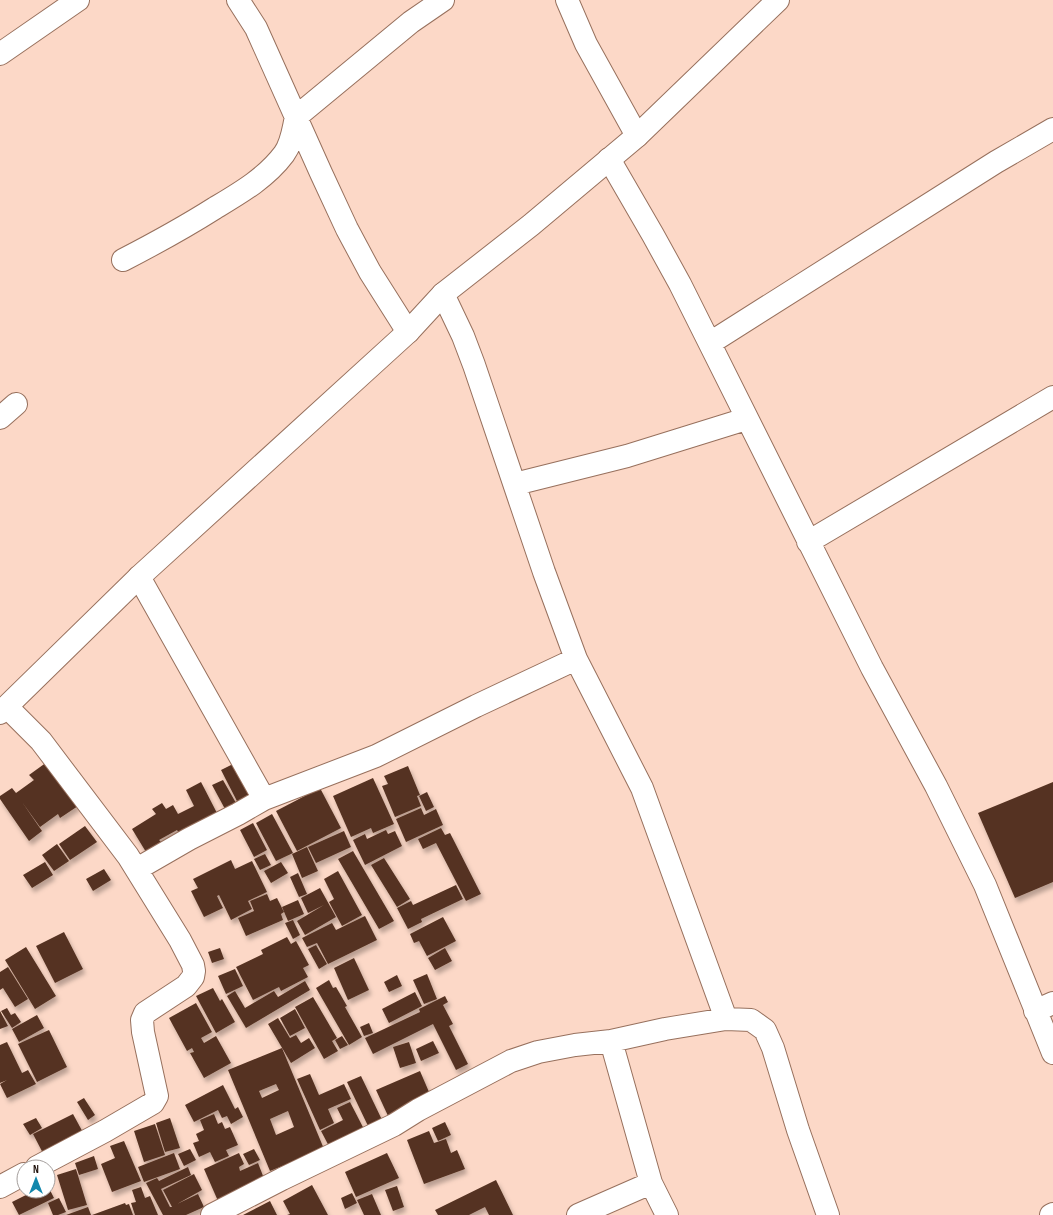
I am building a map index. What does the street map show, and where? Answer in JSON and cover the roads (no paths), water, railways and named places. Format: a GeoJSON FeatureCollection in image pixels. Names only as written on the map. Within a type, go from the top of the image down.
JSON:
{"type":"FeatureCollection","features":[{"type":"Feature","properties":{"kind":"street"},"geometry":{"type":"LineString","coordinates":[[0,54],[78,0]]}},
{"type":"Feature","properties":{"kind":"street"},"geometry":{"type":"LineString","coordinates":[[238,0],[256,28],[347,229],[370,272],[408,332]]}},
{"type":"Feature","properties":{"kind":"street"},"geometry":{"type":"LineString","coordinates":[[122,260],[193,222],[247,190],[270,170],[284,154],[292,140],[296,117],[412,22],[443,0]]}},
{"type":"Feature","properties":{"kind":"street"},"geometry":{"type":"LineString","coordinates":[[567,0],[586,44],[637,136]]}},
{"type":"Feature","properties":{"kind":"street"},"geometry":{"type":"LineString","coordinates":[[52,1159],[153,1103],[157,1096],[143,1032],[142,1020],[145,1013],[186,986],[193,976],[194,971],[180,940],[137,869],[41,740],[3,710],[139,577],[408,332],[442,294],[531,225],[637,136],[778,0]]}},
{"type":"Feature","properties":{"kind":"street"},"geometry":{"type":"LineString","coordinates":[[710,343],[976,174],[1053,129]]}},
{"type":"Feature","properties":{"kind":"street"},"geometry":{"type":"LineString","coordinates":[[609,159],[653,234],[710,343],[746,419],[872,668],[936,786],[1044,1007],[1053,1053]]}},
{"type":"Feature","properties":{"kind":"street"},"geometry":{"type":"LineString","coordinates":[[442,294],[463,336],[474,365],[544,572],[576,660],[642,788],[726,1019]]}},
{"type":"Feature","properties":{"kind":"street"},"geometry":{"type":"LineString","coordinates":[[808,542],[1053,397]]}},
{"type":"Feature","properties":{"kind":"street"},"geometry":{"type":"LineString","coordinates":[[515,484],[626,456],[746,419]]}},
{"type":"Feature","properties":{"kind":"street"},"geometry":{"type":"LineString","coordinates":[[139,577],[264,799]]}},
{"type":"Feature","properties":{"kind":"street"},"geometry":{"type":"LineString","coordinates":[[137,869],[264,799],[376,756],[476,706],[576,660]]}},
{"type":"Feature","properties":{"kind":"street"},"geometry":{"type":"LineString","coordinates":[[212,1215],[282,1179],[394,1125],[418,1110],[511,1061],[538,1052],[575,1045],[611,1041],[665,1029],[726,1019],[751,1020],[765,1030],[773,1048],[798,1130],[828,1215]]}},
{"type":"Feature","properties":{"kind":"street"},"geometry":{"type":"LineString","coordinates":[[611,1041],[651,1183],[667,1215]]}},
{"type":"Feature","properties":{"kind":"street"},"geometry":{"type":"LineString","coordinates":[[0,1187],[16,1178]]}},
{"type":"Feature","properties":{"kind":"street"},"geometry":{"type":"LineString","coordinates":[[578,1215],[651,1183]]}}]}
